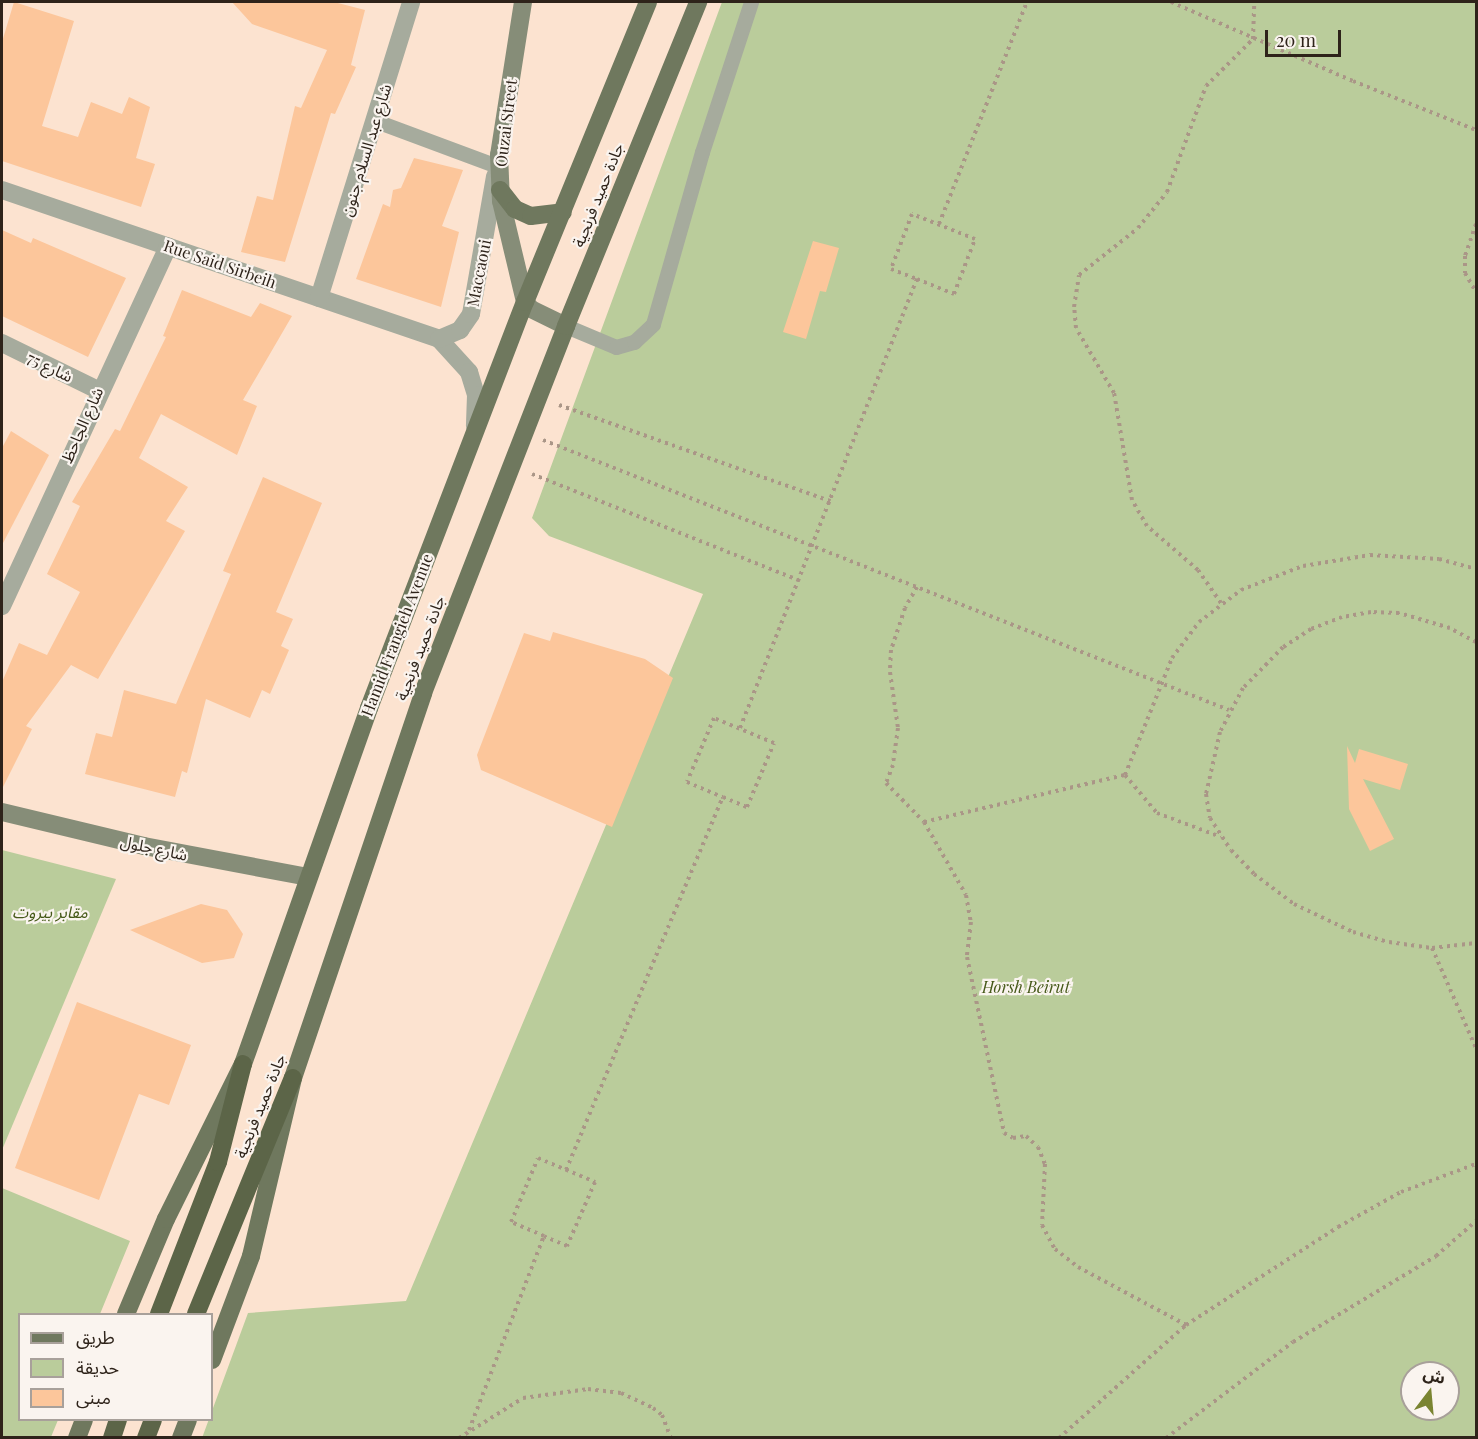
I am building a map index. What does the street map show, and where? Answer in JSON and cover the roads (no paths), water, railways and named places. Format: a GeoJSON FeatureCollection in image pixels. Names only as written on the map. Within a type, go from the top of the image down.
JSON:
{"type":"FeatureCollection","features":[{"type":"Feature","properties":{"kind":"highway","name":"جادة حميد فرنجية"},"geometry":{"type":"LineString","coordinates":[[159,1313],[218,1162],[243,1064]]}},
{"type":"Feature","properties":{"kind":"highway","name":"جادة حميد فرنجية"},"geometry":{"type":"LineString","coordinates":[[196,1313],[293,1078]]}},
{"type":"Feature","properties":{"kind":"highway"},"geometry":{"type":"LineString","coordinates":[[112,1437],[117,1421]]}},
{"type":"Feature","properties":{"kind":"highway"},"geometry":{"type":"LineString","coordinates":[[146,1437],[152,1421]]}},
{"type":"Feature","properties":{"kind":"main road","name":"جادة حميد فرنجية"},"geometry":{"type":"LineString","coordinates":[[563,212],[648,2]]}},
{"type":"Feature","properties":{"kind":"main road","name":"جادة حميد فرنجية"},"geometry":{"type":"LineString","coordinates":[[293,1078],[423,693],[566,326],[698,2]]}},
{"type":"Feature","properties":{"kind":"main road"},"geometry":{"type":"LineString","coordinates":[[500,190],[515,209],[531,216],[563,212]]}},
{"type":"Feature","properties":{"kind":"main road","name":"Hamid Frangieh Avenue"},"geometry":{"type":"LineString","coordinates":[[126,1313],[166,1219],[243,1064],[308,877],[474,431],[563,212]]}},
{"type":"Feature","properties":{"kind":"main road"},"geometry":{"type":"LineString","coordinates":[[213,1357],[251,1256],[293,1078]]}},
{"type":"Feature","properties":{"kind":"main road"},"geometry":{"type":"LineString","coordinates":[[77,1437],[83,1421]]}},
{"type":"Feature","properties":{"kind":"main road"},"geometry":{"type":"LineString","coordinates":[[181,1437],[187,1421]]}},
{"type":"Feature","properties":{"kind":"street","name":"شارع عبد السلام جنون"},"geometry":{"type":"LineString","coordinates":[[319,298],[376,121],[411,2]]}},
{"type":"Feature","properties":{"kind":"street","name":"Ouzai Street"},"geometry":{"type":"LineString","coordinates":[[523,2],[498,160],[500,190],[525,302]]}},
{"type":"Feature","properties":{"kind":"street","name":"Maccaoui"},"geometry":{"type":"LineString","coordinates":[[439,339],[460,330],[471,314],[498,160]]}},
{"type":"Feature","properties":{"kind":"street","name":"Rue Said Sirbeih"},"geometry":{"type":"LineString","coordinates":[[2,190],[439,339]]}},
{"type":"Feature","properties":{"kind":"street","name":"شارع الجاحظ"},"geometry":{"type":"LineString","coordinates":[[2,606],[98,390],[168,246]]}},
{"type":"Feature","properties":{"kind":"street"},"geometry":{"type":"LineString","coordinates":[[525,302],[566,326]]}},
{"type":"Feature","properties":{"kind":"street"},"geometry":{"type":"LineString","coordinates":[[439,339],[463,362],[472,378],[476,395],[474,431]]}},
{"type":"Feature","properties":{"kind":"street","name":"شارع 75"},"geometry":{"type":"LineString","coordinates":[[2,344],[98,390]]}},
{"type":"Feature","properties":{"kind":"street","name":"شارع جلول"},"geometry":{"type":"LineString","coordinates":[[2,812],[144,846],[308,877]]}},
{"type":"Feature","properties":{"kind":"lane"},"geometry":{"type":"LineString","coordinates":[[566,326],[616,347],[634,342],[653,324],[702,152],[751,2]]}},
{"type":"Feature","properties":{"kind":"lane"},"geometry":{"type":"LineString","coordinates":[[376,121],[498,160]]}},
{"type":"Feature","properties":{"kind":"park label","name":"مقابر بيروت"},"geometry":{"type":"Point","coordinates":[50,912]}},
{"type":"Feature","properties":{"kind":"park label","name":"Horsh Beirut"},"geometry":{"type":"Point","coordinates":[1026,987]}}]}
